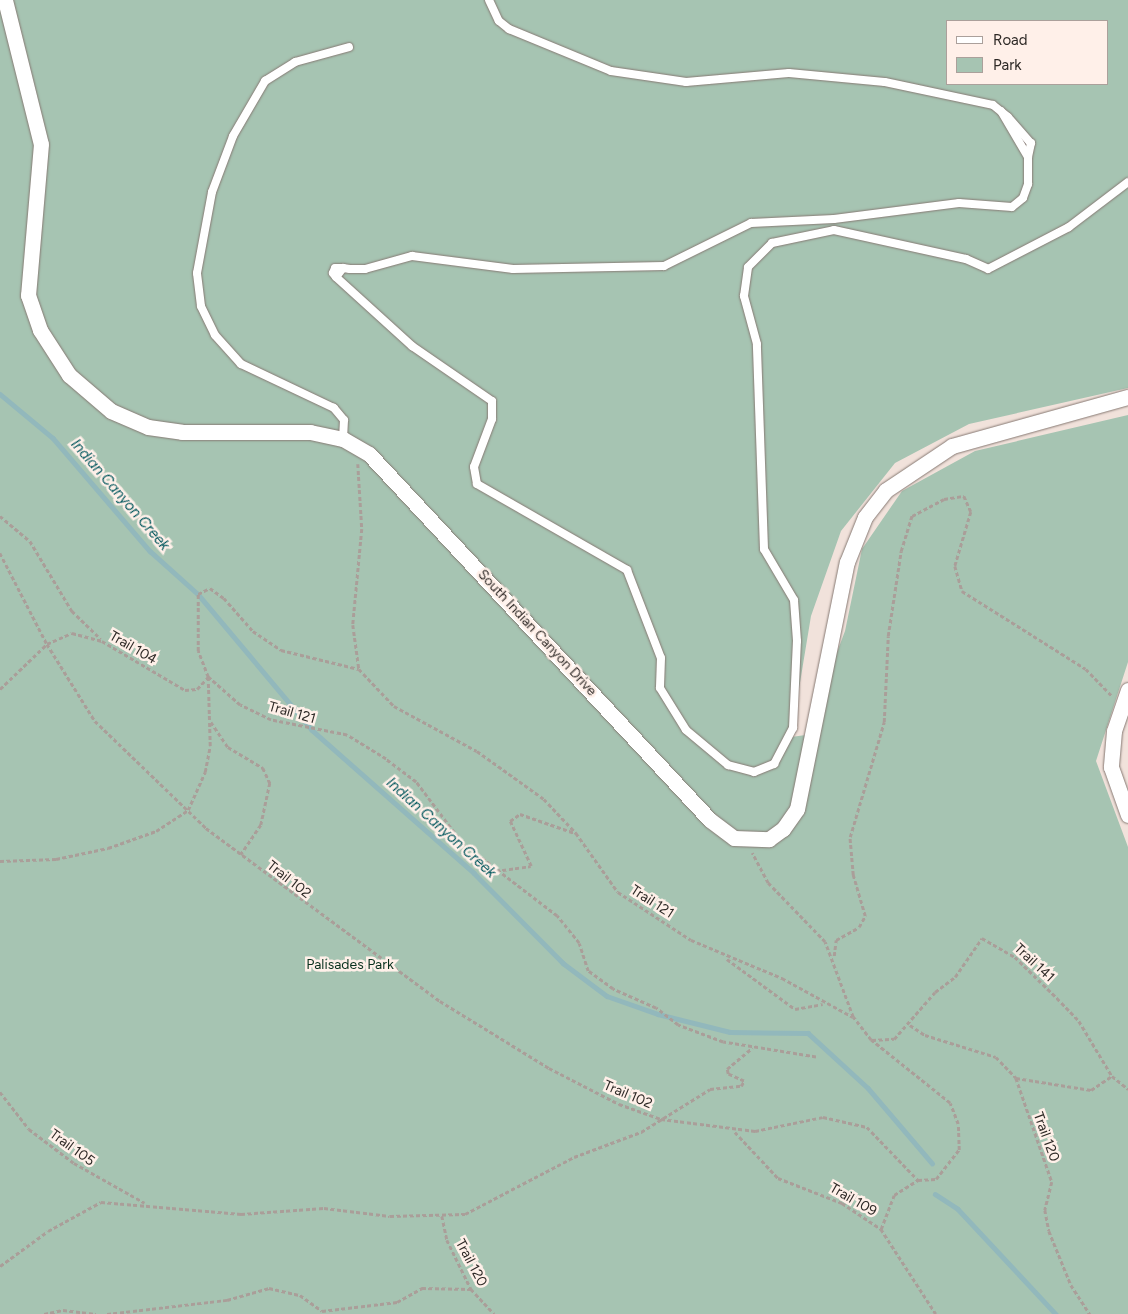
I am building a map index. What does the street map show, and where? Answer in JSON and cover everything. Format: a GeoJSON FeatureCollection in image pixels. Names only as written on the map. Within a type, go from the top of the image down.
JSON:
{"type":"FeatureCollection","features":[{"type":"Feature","properties":{"kind":"street","name":"South Indian Canyon Drive"},"geometry":{"type":"LineString","coordinates":[[5,0],[30,84],[41,144],[28,295],[40,330],[70,375],[112,411],[148,428],[182,432],[310,432],[343,439],[357,446],[396,480],[710,820],[745,841]]}},
{"type":"Feature","properties":{"kind":"street"},"geometry":{"type":"LineString","coordinates":[[745,841],[775,836],[796,809],[847,562],[856,535],[879,498],[905,474],[952,446],[1128,397]]}},
{"type":"Feature","properties":{"kind":"street"},"geometry":{"type":"LineString","coordinates":[[1128,690],[1114,731],[1111,767],[1128,815]]}},
{"type":"Feature","properties":{"kind":"lane"},"geometry":{"type":"LineString","coordinates":[[488,0],[499,21],[509,29],[611,71],[686,82],[789,73],[885,82],[993,105],[1031,143],[1028,157],[1028,184],[1023,198],[1012,208],[959,203],[834,219],[751,222],[682,260],[657,268],[513,269],[412,256],[365,268],[335,268],[336,277],[412,346],[492,402],[492,420],[474,467],[478,484],[627,570],[661,658],[660,688],[686,730],[728,765],[754,772],[774,764],[793,728],[798,641],[794,600],[764,549],[757,344],[744,296],[748,267],[772,244],[834,230],[966,259],[988,269],[1069,227],[1128,182]]}},
{"type":"Feature","properties":{"kind":"lane"},"geometry":{"type":"LineString","coordinates":[[343,439],[344,420],[334,408],[241,364],[214,335],[201,306],[196,273],[212,192],[233,136],[265,81],[295,62],[349,47]]}},
{"type":"Feature","properties":{"kind":"path"},"geometry":{"type":"LineString","coordinates":[[357,446],[362,529],[353,626],[359,669]]}},
{"type":"Feature","properties":{"kind":"path"},"geometry":{"type":"LineString","coordinates":[[833,958],[836,940],[859,927],[865,916],[853,874],[850,837],[884,722],[888,636],[901,551],[912,516],[944,499],[964,496],[971,512],[955,566],[962,591],[1086,669],[1123,705]]}},
{"type":"Feature","properties":{"kind":"path"},"geometry":{"type":"LineString","coordinates":[[0,516],[30,541],[72,611],[102,641]]}},
{"type":"Feature","properties":{"kind":"path","name":"Trail 102"},"geometry":{"type":"LineString","coordinates":[[0,553],[47,644],[95,721],[188,810],[241,855],[440,1001],[549,1068],[619,1104],[661,1119],[735,1131],[755,1131],[823,1117],[867,1127],[918,1180]]}},
{"type":"Feature","properties":{"kind":"path","name":"Trail 121"},"geometry":{"type":"LineString","coordinates":[[816,1057],[724,1042],[678,1025],[656,1008],[613,990],[588,971],[579,943],[557,916],[496,872],[462,843],[416,782],[386,759],[347,735],[271,720],[240,705],[208,678],[198,651],[195,619],[198,594],[210,588],[234,607],[253,631],[281,650],[359,669],[394,706],[477,752],[544,798],[576,833],[618,892],[725,957],[782,978],[824,1004],[853,1018]]}},
{"type":"Feature","properties":{"kind":"path","name":"Trail 104"},"geometry":{"type":"LineString","coordinates":[[0,689],[47,644],[72,633],[102,641],[184,690],[198,689],[208,678]]}},
{"type":"Feature","properties":{"kind":"path"},"geometry":{"type":"LineString","coordinates":[[0,861],[56,859],[108,848],[156,831],[188,810],[205,772],[210,721],[208,678]]}},
{"type":"Feature","properties":{"kind":"path"},"geometry":{"type":"LineString","coordinates":[[210,721],[216,734],[262,768],[270,783],[261,825],[241,855]]}},
{"type":"Feature","properties":{"kind":"path"},"geometry":{"type":"LineString","coordinates":[[496,872],[530,866],[510,821],[520,814],[576,833]]}},
{"type":"Feature","properties":{"kind":"path"},"geometry":{"type":"LineString","coordinates":[[745,841],[768,882],[826,942],[853,1018],[871,1040],[950,1103],[958,1124],[959,1150],[945,1170],[936,1179],[918,1180],[894,1195],[881,1229]]}},
{"type":"Feature","properties":{"kind":"path","name":"Trail 141"},"geometry":{"type":"LineString","coordinates":[[871,1040],[894,1039],[910,1025],[971,958],[973,946],[982,938],[1015,957],[1068,1010],[1112,1076],[1128,1090]]}},
{"type":"Feature","properties":{"kind":"path"},"geometry":{"type":"LineString","coordinates":[[725,957],[746,977],[795,1009],[824,1004]]}},
{"type":"Feature","properties":{"kind":"path","name":"Trail 120"},"geometry":{"type":"LineString","coordinates":[[910,1025],[924,1035],[996,1057],[1016,1078],[1052,1182],[1045,1210],[1049,1231],[1071,1284],[1090,1314]]}},
{"type":"Feature","properties":{"kind":"path"},"geometry":{"type":"LineString","coordinates":[[661,1119],[710,1089],[741,1086],[744,1081],[728,1074],[727,1069],[753,1047]]}},
{"type":"Feature","properties":{"kind":"path"},"geometry":{"type":"LineString","coordinates":[[1016,1078],[1091,1090],[1112,1076]]}},
{"type":"Feature","properties":{"kind":"path","name":"Trail 105"},"geometry":{"type":"LineString","coordinates":[[0,1092],[29,1128],[67,1158],[116,1190],[146,1203]]}},
{"type":"Feature","properties":{"kind":"path","name":"Trail 102"},"geometry":{"type":"LineString","coordinates":[[146,1203],[190,1212],[241,1214],[324,1208],[442,1216],[477,1209],[574,1157],[616,1144],[661,1119]]}},
{"type":"Feature","properties":{"kind":"path","name":"Trail 109"},"geometry":{"type":"LineString","coordinates":[[735,1131],[778,1178],[842,1203],[881,1229],[936,1314]]}},
{"type":"Feature","properties":{"kind":"path"},"geometry":{"type":"LineString","coordinates":[[0,1266],[48,1231],[101,1202],[146,1203]]}},
{"type":"Feature","properties":{"kind":"path","name":"Trail 120"},"geometry":{"type":"LineString","coordinates":[[442,1216],[447,1240],[471,1289],[494,1314]]}},
{"type":"Feature","properties":{"kind":"path"},"geometry":{"type":"LineString","coordinates":[[107,1314],[227,1300],[269,1288],[300,1295],[322,1311],[397,1302],[422,1288],[471,1289]]}},
{"type":"Feature","properties":{"kind":"path"},"geometry":{"type":"LineString","coordinates":[[44,1314],[63,1310],[96,1314]]}},
{"type":"Feature","properties":{"kind":"green space","name":"Palisades Park"},"geometry":{"type":"Polygon","coordinates":[[[0,0],[1128,0],[1128,388],[969,424],[895,463],[841,531],[811,616],[791,737],[806,735],[845,631],[862,549],[902,491],[975,451],[1128,415],[1128,662],[1096,761],[1128,847],[1128,1314],[0,1314],[0,0]]]}},
{"type":"Feature","properties":{"kind":"waterway","name":"Indian Canyon Creek"},"geometry":{"type":"LineString","coordinates":[[0,394],[53,438],[150,551],[198,594],[312,730],[474,873],[563,963],[607,996],[658,1014],[730,1032],[808,1033],[868,1088],[932,1163]]}},
{"type":"Feature","properties":{"kind":"waterway","name":"Indian Canyon Creek"},"geometry":{"type":"LineString","coordinates":[[935,1194],[958,1209],[1056,1314]]}}]}
